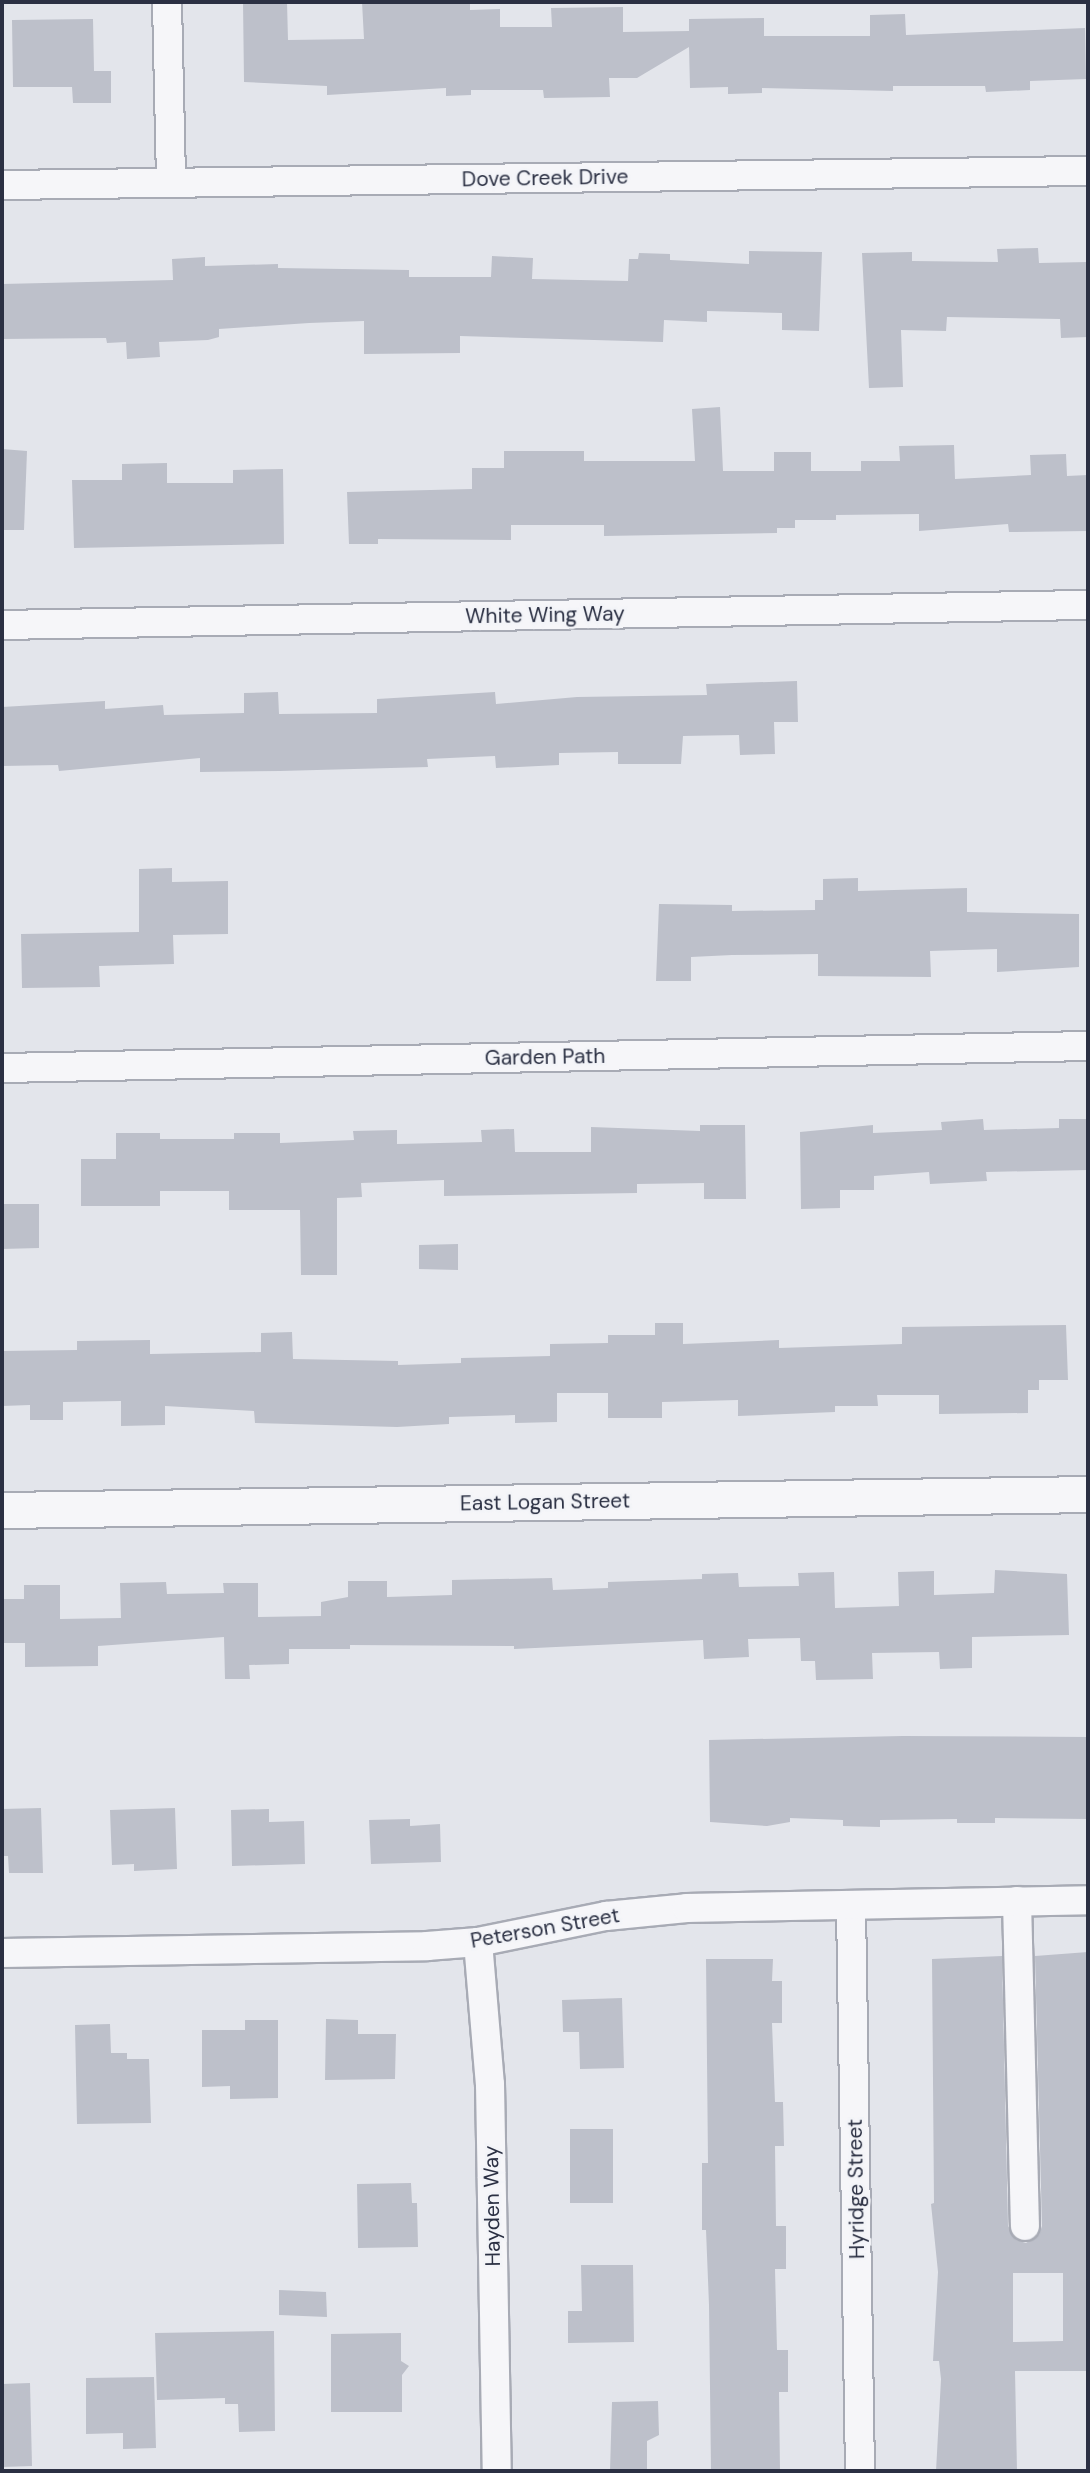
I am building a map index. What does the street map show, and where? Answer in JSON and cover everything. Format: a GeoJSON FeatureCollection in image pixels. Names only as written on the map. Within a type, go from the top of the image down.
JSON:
{"type":"FeatureCollection","features":[{"type":"Feature","properties":{"kind":"street"},"geometry":{"type":"LineString","coordinates":[[167,2],[171,182]]}},
{"type":"Feature","properties":{"kind":"street","name":"Dove Creek Drive"},"geometry":{"type":"LineString","coordinates":[[2,185],[1088,171]]}},
{"type":"Feature","properties":{"kind":"street","name":"White Wing Way"},"geometry":{"type":"LineString","coordinates":[[2,625],[1088,606]]}},
{"type":"Feature","properties":{"kind":"street","name":"Garden Path"},"geometry":{"type":"LineString","coordinates":[[2,1068],[1088,1045]]}},
{"type":"Feature","properties":{"kind":"street","name":"East Logan Street"},"geometry":{"type":"LineString","coordinates":[[2,1510],[1088,1494]]}},
{"type":"Feature","properties":{"kind":"street","name":"Peterson Street"},"geometry":{"type":"LineString","coordinates":[[2,1954],[478,1942],[606,1916],[673,1909],[1088,1900]]}},
{"type":"Feature","properties":{"kind":"street"},"geometry":{"type":"LineString","coordinates":[[1017,1902],[1025,2226]]}},
{"type":"Feature","properties":{"kind":"street","name":"Hyridge Street"},"geometry":{"type":"LineString","coordinates":[[851,1906],[860,2471]]}},
{"type":"Feature","properties":{"kind":"street","name":"Hayden Way"},"geometry":{"type":"LineString","coordinates":[[478,1942],[489,2084],[497,2471]]}},
{"type":"Feature","properties":{"kind":"building"},"geometry":{"type":"Polygon","coordinates":[[[243,2],[287,2],[288,40],[364,39],[362,2],[470,2],[470,10],[500,9],[500,27],[552,27],[551,8],[623,7],[623,32],[689,31],[689,19],[764,18],[764,36],[870,36],[870,15],[905,14],[906,35],[1085,28],[1086,79],[1030,81],[1030,90],[986,92],[985,86],[893,86],[893,91],[762,88],[762,93],[728,94],[728,87],[690,88],[689,47],[637,78],[609,78],[610,97],[544,98],[543,90],[471,90],[471,95],[446,96],[446,88],[327,95],[327,86],[244,82],[243,2]]]}},
{"type":"Feature","properties":{"kind":"building"},"geometry":{"type":"Polygon","coordinates":[[[93,19],[94,71],[111,71],[111,103],[73,103],[72,87],[13,87],[12,20],[93,19]]]}},
{"type":"Feature","properties":{"kind":"building"},"geometry":{"type":"Polygon","coordinates":[[[1038,248],[1039,263],[1088,262],[1088,337],[1061,338],[1060,319],[947,317],[946,331],[901,330],[903,387],[869,388],[862,253],[912,252],[912,261],[998,262],[997,249],[1038,248]]]}},
{"type":"Feature","properties":{"kind":"building"},"geometry":{"type":"Polygon","coordinates":[[[749,251],[822,252],[819,331],[782,330],[782,313],[707,311],[707,322],[664,320],[663,342],[460,336],[460,353],[364,354],[364,321],[309,323],[219,329],[219,337],[208,340],[159,342],[160,357],[127,359],[126,342],[107,343],[106,338],[2,339],[2,284],[173,280],[172,259],[205,257],[205,266],[278,264],[278,268],[409,270],[409,277],[491,277],[492,256],[533,258],[532,279],[628,281],[629,259],[638,259],[639,253],[670,254],[670,260],[749,264],[749,251]]]}},
{"type":"Feature","properties":{"kind":"building"},"geometry":{"type":"Polygon","coordinates":[[[720,407],[723,471],[774,471],[774,452],[811,452],[811,471],[861,471],[861,461],[900,461],[899,446],[954,445],[955,479],[1031,475],[1030,455],[1066,454],[1067,476],[1088,475],[1088,531],[1009,532],[1008,524],[919,531],[919,514],[836,515],[836,520],[795,520],[795,528],[777,528],[777,533],[604,536],[604,525],[511,525],[511,540],[378,539],[378,544],[349,544],[347,492],[472,489],[472,468],[504,468],[504,451],[584,451],[584,461],[695,461],[692,409],[720,407]]]}},
{"type":"Feature","properties":{"kind":"building"},"geometry":{"type":"Polygon","coordinates":[[[2,449],[27,451],[24,530],[2,530],[2,449]]]}},
{"type":"Feature","properties":{"kind":"building"},"geometry":{"type":"Polygon","coordinates":[[[167,463],[167,483],[233,483],[233,470],[283,469],[284,544],[74,548],[72,480],[122,480],[122,464],[167,463]]]}},
{"type":"Feature","properties":{"kind":"building"},"geometry":{"type":"Polygon","coordinates":[[[797,681],[798,722],[774,722],[775,754],[740,755],[739,735],[683,736],[681,764],[618,764],[618,752],[559,753],[559,765],[496,768],[495,756],[427,759],[428,767],[280,771],[200,772],[200,758],[59,771],[58,765],[2,766],[2,707],[105,701],[105,709],[163,705],[164,715],[244,713],[244,693],[278,692],[279,714],[377,713],[377,699],[495,692],[496,704],[577,697],[707,695],[706,684],[797,681]]]}},
{"type":"Feature","properties":{"kind":"building"},"geometry":{"type":"Polygon","coordinates":[[[172,868],[172,882],[228,881],[228,934],[173,935],[174,964],[99,966],[100,987],[22,988],[21,934],[139,932],[139,869],[172,868]]]}},
{"type":"Feature","properties":{"kind":"building"},"geometry":{"type":"Polygon","coordinates":[[[858,878],[858,891],[967,888],[967,912],[1079,914],[1079,967],[997,972],[997,949],[930,951],[931,977],[818,976],[818,954],[732,955],[691,957],[691,981],[656,981],[659,904],[732,905],[732,911],[815,910],[815,900],[823,900],[823,879],[858,878]]]}},
{"type":"Feature","properties":{"kind":"building"},"geometry":{"type":"Polygon","coordinates":[[[983,1119],[984,1130],[1059,1128],[1059,1119],[1088,1119],[1088,1170],[986,1172],[987,1181],[930,1184],[929,1172],[874,1176],[874,1190],[840,1190],[840,1208],[801,1209],[800,1132],[873,1125],[873,1133],[942,1130],[941,1122],[983,1119]]]}},
{"type":"Feature","properties":{"kind":"building"},"geometry":{"type":"Polygon","coordinates":[[[700,1125],[745,1125],[746,1199],[704,1199],[704,1183],[637,1184],[637,1193],[444,1196],[444,1180],[361,1183],[362,1197],[337,1198],[337,1275],[301,1275],[300,1210],[229,1210],[229,1191],[160,1191],[160,1206],[81,1206],[81,1159],[116,1159],[116,1133],[160,1133],[160,1139],[234,1139],[234,1133],[280,1133],[280,1143],[354,1140],[353,1131],[397,1130],[397,1144],[482,1142],[481,1130],[514,1129],[515,1152],[591,1152],[591,1127],[700,1131],[700,1125]]]}},
{"type":"Feature","properties":{"kind":"building"},"geometry":{"type":"Polygon","coordinates":[[[2,1204],[39,1204],[39,1248],[2,1249],[2,1204]]]}},
{"type":"Feature","properties":{"kind":"building"},"geometry":{"type":"Polygon","coordinates":[[[458,1244],[458,1270],[419,1269],[419,1245],[458,1244]]]}},
{"type":"Feature","properties":{"kind":"building"},"geometry":{"type":"Polygon","coordinates":[[[655,1323],[683,1323],[683,1344],[779,1340],[779,1348],[902,1344],[902,1327],[1066,1325],[1068,1380],[1039,1380],[1039,1390],[1028,1390],[1028,1413],[939,1414],[939,1395],[877,1395],[878,1406],[835,1406],[835,1412],[738,1416],[738,1400],[662,1402],[662,1418],[608,1418],[608,1393],[557,1393],[557,1422],[515,1423],[515,1415],[449,1417],[449,1424],[397,1427],[255,1423],[254,1411],[165,1406],[165,1425],[121,1426],[121,1401],[63,1402],[63,1420],[30,1420],[30,1405],[2,1406],[2,1351],[77,1350],[77,1341],[150,1340],[150,1354],[261,1352],[261,1333],[292,1332],[293,1359],[398,1361],[398,1365],[461,1363],[461,1358],[550,1356],[550,1344],[608,1343],[608,1335],[655,1335],[655,1323]]]}},
{"type":"Feature","properties":{"kind":"building"},"geometry":{"type":"Polygon","coordinates":[[[995,1570],[1067,1574],[1069,1635],[972,1637],[972,1668],[940,1669],[939,1652],[872,1653],[873,1679],[816,1680],[815,1661],[801,1661],[800,1638],[748,1639],[749,1657],[704,1659],[703,1640],[514,1649],[514,1646],[350,1645],[350,1649],[289,1649],[289,1664],[249,1665],[250,1679],[225,1679],[224,1637],[98,1646],[98,1666],[25,1667],[25,1643],[2,1643],[2,1599],[24,1599],[24,1585],[60,1585],[60,1619],[121,1618],[120,1583],[166,1582],[167,1594],[224,1593],[223,1583],[258,1583],[258,1617],[321,1616],[321,1602],[348,1597],[348,1581],[387,1581],[387,1597],[452,1595],[452,1580],[552,1578],[553,1590],[608,1588],[608,1582],[702,1579],[702,1574],[738,1573],[739,1587],[799,1586],[798,1573],[834,1572],[835,1608],[899,1606],[898,1572],[934,1571],[934,1595],[994,1593],[995,1570]]]}},
{"type":"Feature","properties":{"kind":"building"},"geometry":{"type":"Polygon","coordinates":[[[903,1736],[1088,1737],[1088,1819],[995,1818],[995,1823],[957,1823],[957,1819],[880,1820],[880,1827],[843,1826],[843,1820],[790,1818],[790,1822],[767,1826],[710,1822],[709,1740],[903,1736]]]}},
{"type":"Feature","properties":{"kind":"building"},"geometry":{"type":"Polygon","coordinates":[[[41,1808],[43,1873],[9,1873],[8,1856],[2,1856],[2,1809],[41,1808]]]}},
{"type":"Feature","properties":{"kind":"building"},"geometry":{"type":"Polygon","coordinates":[[[175,1808],[177,1869],[134,1871],[134,1864],[112,1865],[110,1810],[175,1808]]]}},
{"type":"Feature","properties":{"kind":"building"},"geometry":{"type":"Polygon","coordinates":[[[269,1809],[269,1822],[304,1821],[305,1864],[232,1866],[231,1810],[269,1809]]]}},
{"type":"Feature","properties":{"kind":"building"},"geometry":{"type":"Polygon","coordinates":[[[410,1819],[410,1826],[440,1824],[441,1862],[371,1864],[369,1820],[410,1819]]]}},
{"type":"Feature","properties":{"kind":"building"},"geometry":{"type":"Polygon","coordinates":[[[1088,1952],[1088,2371],[1015,2371],[1017,2471],[936,2471],[941,2379],[939,2361],[933,2361],[938,2272],[931,2204],[934,2203],[932,1959],[1002,1956],[1008,2226],[1016,2240],[1026,2243],[1039,2235],[1042,2226],[1035,1956],[1088,1952]],[[1013,2273],[1013,2342],[1063,2341],[1063,2273],[1013,2273]]]}},
{"type":"Feature","properties":{"kind":"building"},"geometry":{"type":"Polygon","coordinates":[[[706,1959],[773,1959],[772,1981],[782,1981],[782,2023],[772,2023],[775,2102],[783,2102],[784,2146],[775,2146],[776,2226],[786,2226],[786,2269],[775,2269],[777,2350],[788,2350],[788,2392],[779,2392],[780,2471],[711,2471],[709,2305],[706,2230],[702,2230],[702,2163],[708,2163],[706,1959]]]}},
{"type":"Feature","properties":{"kind":"building"},"geometry":{"type":"Polygon","coordinates":[[[622,1998],[624,2068],[580,2069],[579,2032],[563,2032],[562,2000],[622,1998]]]}},
{"type":"Feature","properties":{"kind":"building"},"geometry":{"type":"Polygon","coordinates":[[[326,2019],[358,2020],[358,2034],[396,2034],[395,2079],[325,2080],[326,2019]]]}},
{"type":"Feature","properties":{"kind":"building"},"geometry":{"type":"Polygon","coordinates":[[[245,2020],[278,2020],[278,2098],[230,2099],[230,2086],[202,2087],[202,2030],[245,2030],[245,2020]]]}},
{"type":"Feature","properties":{"kind":"building"},"geometry":{"type":"Polygon","coordinates":[[[110,2024],[111,2053],[127,2053],[127,2059],[149,2059],[151,2123],[77,2124],[75,2025],[110,2024]]]}},
{"type":"Feature","properties":{"kind":"building"},"geometry":{"type":"Polygon","coordinates":[[[570,2129],[613,2129],[613,2203],[570,2203],[570,2129]]]}},
{"type":"Feature","properties":{"kind":"building"},"geometry":{"type":"Polygon","coordinates":[[[411,2183],[412,2203],[417,2203],[418,2247],[358,2248],[357,2184],[411,2183]]]}},
{"type":"Feature","properties":{"kind":"building"},"geometry":{"type":"Polygon","coordinates":[[[581,2265],[633,2265],[634,2342],[568,2343],[568,2311],[582,2311],[581,2265]]]}},
{"type":"Feature","properties":{"kind":"building"},"geometry":{"type":"Polygon","coordinates":[[[279,2290],[326,2292],[327,2317],[279,2315],[279,2290]]]}},
{"type":"Feature","properties":{"kind":"building"},"geometry":{"type":"Polygon","coordinates":[[[274,2331],[275,2431],[239,2432],[238,2404],[225,2404],[225,2398],[157,2400],[155,2333],[274,2331]]]}},
{"type":"Feature","properties":{"kind":"building"},"geometry":{"type":"Polygon","coordinates":[[[401,2333],[401,2361],[409,2366],[402,2375],[402,2412],[331,2412],[331,2334],[401,2333]]]}},
{"type":"Feature","properties":{"kind":"building"},"geometry":{"type":"Polygon","coordinates":[[[154,2377],[156,2448],[123,2449],[123,2433],[86,2434],[86,2378],[154,2377]]]}},
{"type":"Feature","properties":{"kind":"building"},"geometry":{"type":"Polygon","coordinates":[[[30,2383],[32,2466],[2,2467],[2,2384],[30,2383]]]}},
{"type":"Feature","properties":{"kind":"building"},"geometry":{"type":"Polygon","coordinates":[[[658,2401],[659,2435],[647,2441],[647,2471],[610,2471],[612,2402],[658,2401]]]}}]}
